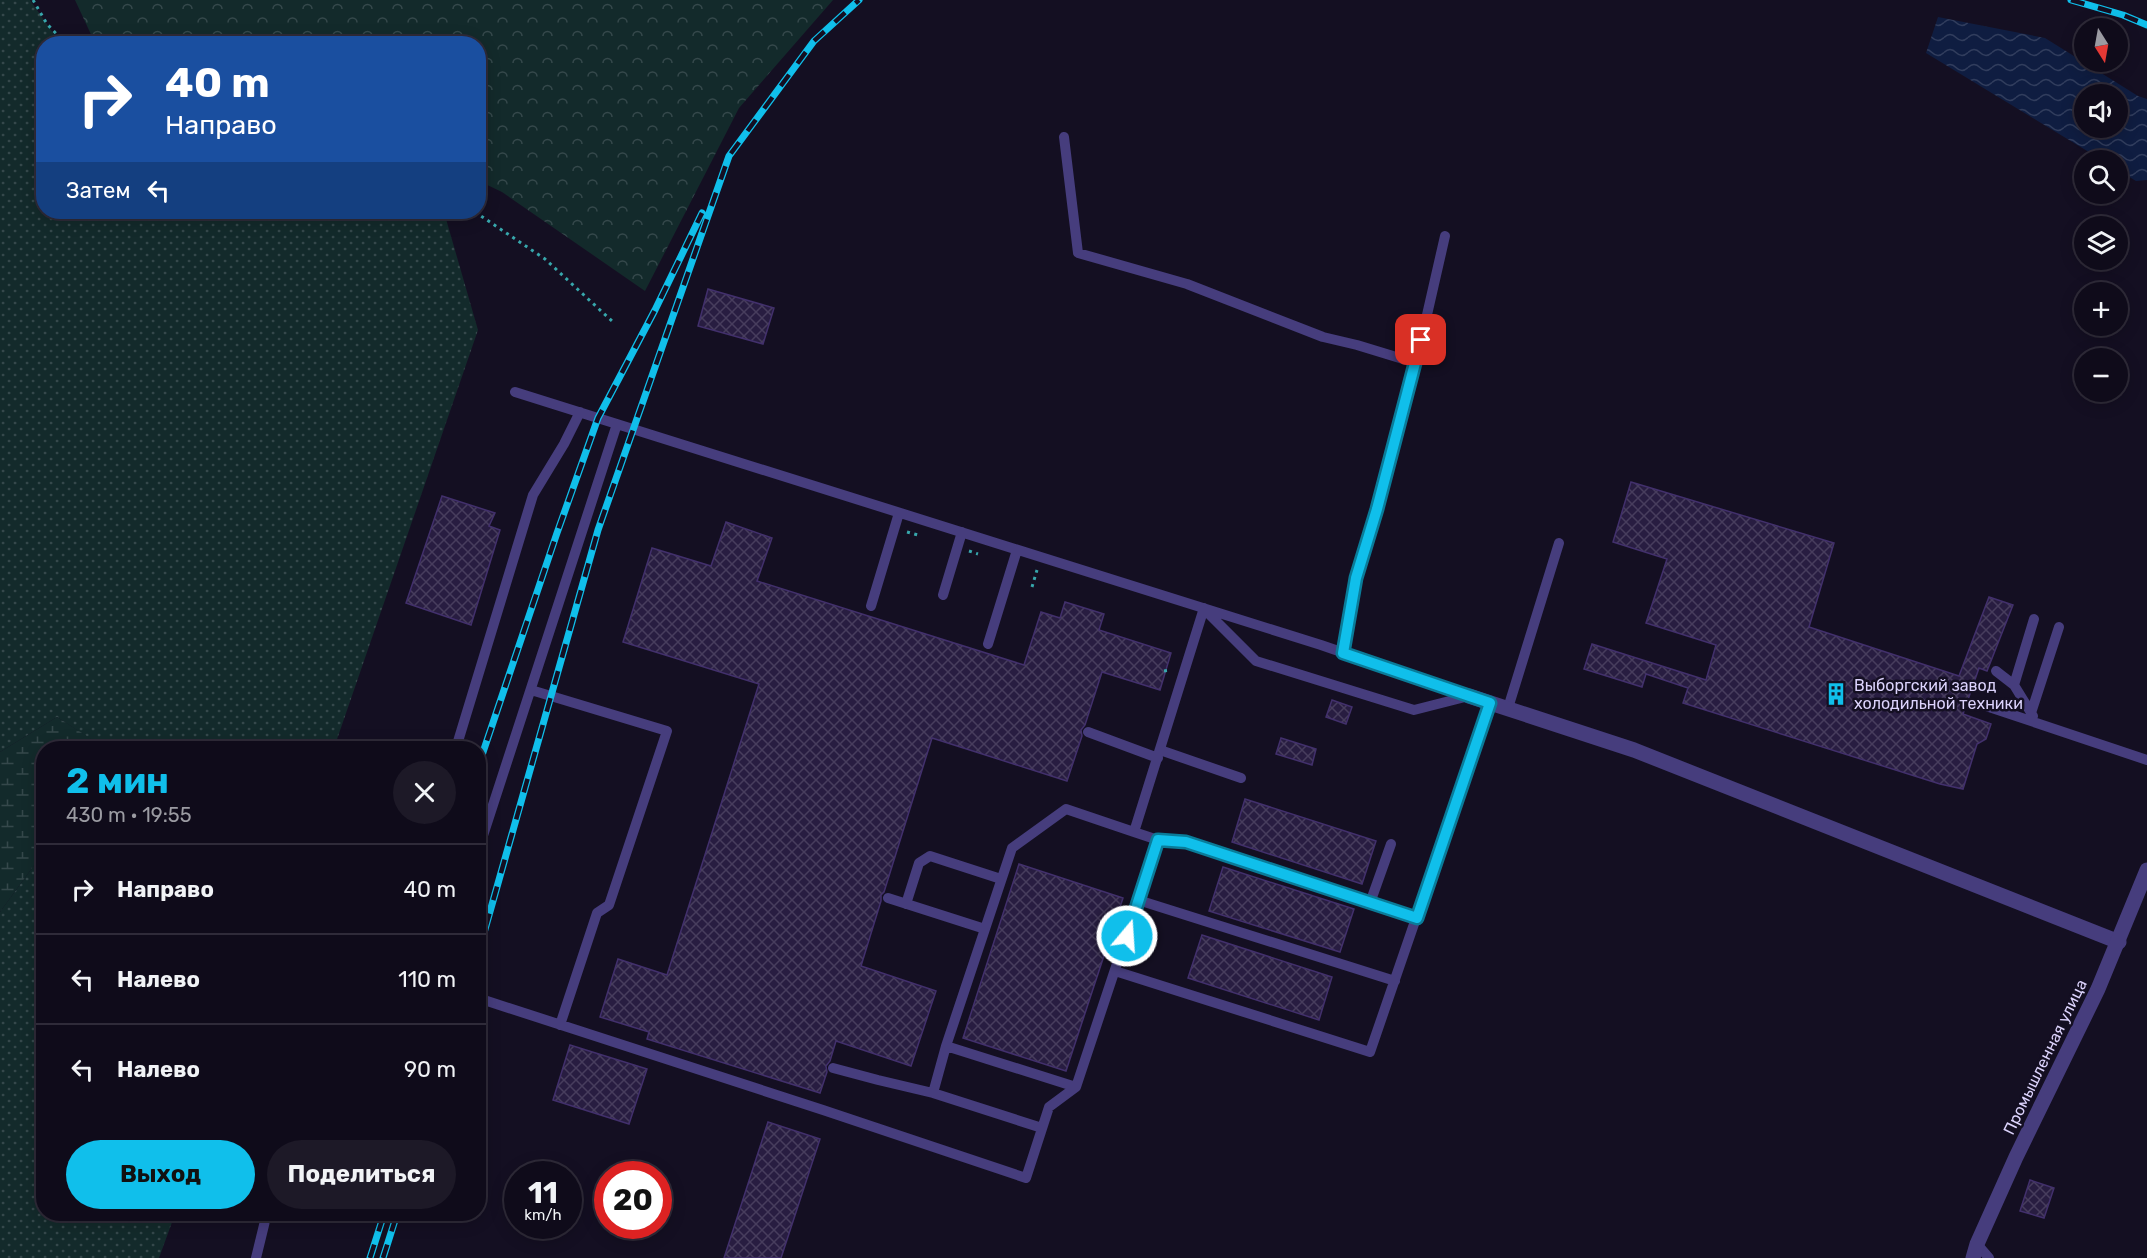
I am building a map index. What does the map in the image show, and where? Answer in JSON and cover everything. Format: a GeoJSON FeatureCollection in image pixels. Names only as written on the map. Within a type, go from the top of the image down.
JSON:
{"type":"FeatureCollection","features":[{"type":"Feature","properties":{"kind":"street"},"geometry":{"type":"LineString","coordinates":[[1469,696],[1634,750],[2119,942]]}},
{"type":"Feature","properties":{"kind":"street","name":"Промышленная улица"},"geometry":{"type":"LineString","coordinates":[[1975,1251],[2016,1157],[2073,1043],[2119,942],[2147,870]]}},
{"type":"Feature","properties":{"kind":"lane"},"geometry":{"type":"LineString","coordinates":[[1064,137],[1078,253],[1187,284],[1323,337],[1416,363]]}},
{"type":"Feature","properties":{"kind":"lane"},"geometry":{"type":"LineString","coordinates":[[1343,653],[1356,578],[1416,363],[1445,236]]}},
{"type":"Feature","properties":{"kind":"lane"},"geometry":{"type":"LineString","coordinates":[[515,392],[1203,608],[1469,696]]}},
{"type":"Feature","properties":{"kind":"lane"},"geometry":{"type":"LineString","coordinates":[[458,741],[533,495],[564,444],[580,412]]}},
{"type":"Feature","properties":{"kind":"lane"},"geometry":{"type":"LineString","coordinates":[[486,827],[617,424]]}},
{"type":"Feature","properties":{"kind":"lane"},"geometry":{"type":"LineString","coordinates":[[871,606],[900,513]]}},
{"type":"Feature","properties":{"kind":"lane"},"geometry":{"type":"LineString","coordinates":[[943,595],[962,532]]}},
{"type":"Feature","properties":{"kind":"lane"},"geometry":{"type":"LineString","coordinates":[[1508,708],[1558,543]]}},
{"type":"Feature","properties":{"kind":"lane"},"geometry":{"type":"LineString","coordinates":[[988,644],[1017,550]]}},
{"type":"Feature","properties":{"kind":"lane"},"geometry":{"type":"LineString","coordinates":[[1203,608],[1256,661],[1414,710],[1469,696]]}},
{"type":"Feature","properties":{"kind":"lane"},"geometry":{"type":"LineString","coordinates":[[1134,832],[1203,608]]}},
{"type":"Feature","properties":{"kind":"lane"},"geometry":{"type":"LineString","coordinates":[[2014,685],[2034,618]]}},
{"type":"Feature","properties":{"kind":"lane"},"geometry":{"type":"LineString","coordinates":[[2034,718],[2059,627]]}},
{"type":"Feature","properties":{"kind":"lane"},"geometry":{"type":"LineString","coordinates":[[1996,671],[2014,685],[2034,718]]}},
{"type":"Feature","properties":{"kind":"lane"},"geometry":{"type":"LineString","coordinates":[[531,690],[667,731],[609,905],[597,914],[560,1025]]}},
{"type":"Feature","properties":{"kind":"lane"},"geometry":{"type":"LineString","coordinates":[[1115,971],[1370,1052],[1490,703]]}},
{"type":"Feature","properties":{"kind":"lane"},"geometry":{"type":"LineString","coordinates":[[1986,706],[2034,718],[2147,760]]}},
{"type":"Feature","properties":{"kind":"lane"},"geometry":{"type":"LineString","coordinates":[[1088,732],[1241,778]]}},
{"type":"Feature","properties":{"kind":"lane"},"geometry":{"type":"LineString","coordinates":[[933,1092],[946,1046],[1012,848],[1065,809],[1158,840],[1186,842],[1417,918]]}},
{"type":"Feature","properties":{"kind":"lane"},"geometry":{"type":"LineString","coordinates":[[486,1001],[1026,1178],[1049,1107],[1076,1087],[1158,840]]}},
{"type":"Feature","properties":{"kind":"lane"},"geometry":{"type":"LineString","coordinates":[[1370,903],[1391,844]]}},
{"type":"Feature","properties":{"kind":"lane"},"geometry":{"type":"LineString","coordinates":[[906,904],[919,863],[930,856],[1001,879]]}},
{"type":"Feature","properties":{"kind":"lane"},"geometry":{"type":"LineString","coordinates":[[888,898],[985,929]]}},
{"type":"Feature","properties":{"kind":"lane"},"geometry":{"type":"LineString","coordinates":[[1138,900],[1395,981]]}},
{"type":"Feature","properties":{"kind":"lane"},"geometry":{"type":"LineString","coordinates":[[946,1046],[1076,1087]]}},
{"type":"Feature","properties":{"kind":"lane"},"geometry":{"type":"LineString","coordinates":[[833,1068],[933,1092],[1042,1128]]}},
{"type":"Feature","properties":{"kind":"lane"},"geometry":{"type":"LineString","coordinates":[[256,1258],[265,1221]]}},
{"type":"Feature","properties":{"kind":"lane"},"geometry":{"type":"LineString","coordinates":[[1975,1251],[1989,1258]]}},
{"type":"Feature","properties":{"kind":"path"},"geometry":{"type":"LineString","coordinates":[[33,0],[47,24],[58,36]]}},
{"type":"Feature","properties":{"kind":"path"},"geometry":{"type":"LineString","coordinates":[[486,219],[545,259],[614,322]]}},
{"type":"Feature","properties":{"kind":"green space"},"geometry":{"type":"Polygon","coordinates":[[[0,0],[30,0],[55,36],[36,36],[36,219],[446,219],[478,330],[336,741],[94,741],[57,717],[0,752],[0,0]]]}},
{"type":"Feature","properties":{"kind":"green space"},"geometry":{"type":"Polygon","coordinates":[[[75,0],[833,0],[739,108],[645,291],[502,192],[486,184],[486,36],[92,36],[75,0]]]}},
{"type":"Feature","properties":{"kind":"green space"},"geometry":{"type":"Polygon","coordinates":[[[57,717],[95,741],[36,741],[36,863],[0,912],[0,752],[57,717]]]}},
{"type":"Feature","properties":{"kind":"green space"},"geometry":{"type":"Polygon","coordinates":[[[36,863],[36,1221],[172,1221],[159,1258],[0,1258],[0,912],[36,863]]]}},
{"type":"Feature","properties":{"kind":"water"},"geometry":{"type":"Polygon","coordinates":[[[1938,17],[2045,38],[2074,56],[2074,72],[2100,72],[2119,84],[2074,84],[2074,138],[2128,138],[2128,90],[2147,99],[2147,180],[2136,181],[2128,176],[2128,150],[2086,150],[1926,53],[1938,17]]]}},
{"type":"Feature","properties":{"kind":"building"},"geometry":{"type":"Polygon","coordinates":[[[708,289],[774,308],[763,344],[698,326],[708,289]]]}},
{"type":"Feature","properties":{"kind":"building"},"geometry":{"type":"Polygon","coordinates":[[[1631,482],[1834,543],[1809,627],[1959,676],[1989,597],[2013,605],[1987,671],[1979,668],[1963,714],[1991,724],[1986,739],[1977,744],[1963,789],[1940,784],[1683,703],[1688,688],[1646,674],[1642,687],[1584,669],[1592,644],[1706,680],[1716,645],[1646,623],[1667,559],[1613,542],[1631,482]]]}},
{"type":"Feature","properties":{"kind":"building"},"geometry":{"type":"Polygon","coordinates":[[[442,496],[495,513],[489,526],[500,530],[471,625],[406,603],[442,496]]]}},
{"type":"Feature","properties":{"kind":"building"},"geometry":{"type":"Polygon","coordinates":[[[726,522],[772,538],[757,581],[1024,665],[1041,612],[1060,618],[1065,602],[1104,614],[1099,630],[1171,653],[1160,690],[1102,672],[1085,725],[1081,730],[1082,736],[1067,781],[932,738],[884,892],[881,895],[861,966],[936,991],[911,1066],[836,1041],[830,1061],[826,1066],[827,1072],[820,1093],[647,1039],[649,1032],[600,1017],[618,959],[667,975],[759,684],[623,642],[652,548],[711,566],[726,522]]]}},
{"type":"Feature","properties":{"kind":"building"},"geometry":{"type":"Polygon","coordinates":[[[1332,700],[1352,707],[1346,724],[1326,717],[1332,700]]]}},
{"type":"Feature","properties":{"kind":"building"},"geometry":{"type":"Polygon","coordinates":[[[1281,738],[1316,749],[1312,765],[1276,754],[1281,738]]]}},
{"type":"Feature","properties":{"kind":"building"},"geometry":{"type":"Polygon","coordinates":[[[1245,799],[1376,841],[1362,884],[1232,842],[1245,799]]]}},
{"type":"Feature","properties":{"kind":"building"},"geometry":{"type":"Polygon","coordinates":[[[1019,864],[1123,898],[1066,1071],[963,1038],[1019,864]]]}},
{"type":"Feature","properties":{"kind":"building"},"geometry":{"type":"Polygon","coordinates":[[[1223,867],[1354,909],[1340,952],[1209,911],[1223,867]]]}},
{"type":"Feature","properties":{"kind":"building"},"geometry":{"type":"Polygon","coordinates":[[[1202,935],[1332,977],[1319,1020],[1188,978],[1202,935]]]}},
{"type":"Feature","properties":{"kind":"building"},"geometry":{"type":"Polygon","coordinates":[[[570,1045],[647,1069],[629,1124],[553,1100],[570,1045]]]}},
{"type":"Feature","properties":{"kind":"building"},"geometry":{"type":"Polygon","coordinates":[[[768,1122],[820,1139],[781,1258],[724,1258],[768,1122]]]}},
{"type":"Feature","properties":{"kind":"building"},"geometry":{"type":"Polygon","coordinates":[[[2030,1180],[2054,1188],[2044,1218],[2020,1211],[2030,1180]]]}},
{"type":"Feature","properties":{"kind":"railway"},"geometry":{"type":"LineString","coordinates":[[486,926],[598,530],[729,156],[814,41],[859,0]]}},
{"type":"Feature","properties":{"kind":"railway"},"geometry":{"type":"LineString","coordinates":[[2071,0],[2123,15],[2147,25]]}},
{"type":"Feature","properties":{"kind":"railway"},"geometry":{"type":"LineString","coordinates":[[486,743],[598,418],[655,310],[702,213]]}},
{"type":"Feature","properties":{"kind":"railway"},"geometry":{"type":"LineString","coordinates":[[370,1258],[382,1221]]}},
{"type":"Feature","properties":{"kind":"railway"},"geometry":{"type":"LineString","coordinates":[[383,1258],[395,1221]]}},
{"type":"Feature","properties":{"kind":"place","name":"Выборгский завод холодильной техники"},"geometry":{"type":"Point","coordinates":[1836,694]}},
{"type":"Feature","properties":{"kind":"route"},"geometry":{"type":"LineString","coordinates":[[1127,936],[1158,840],[1186,842],[1417,918],[1490,703],[1343,653],[1356,578],[1377,509],[1421,340]]}}]}
